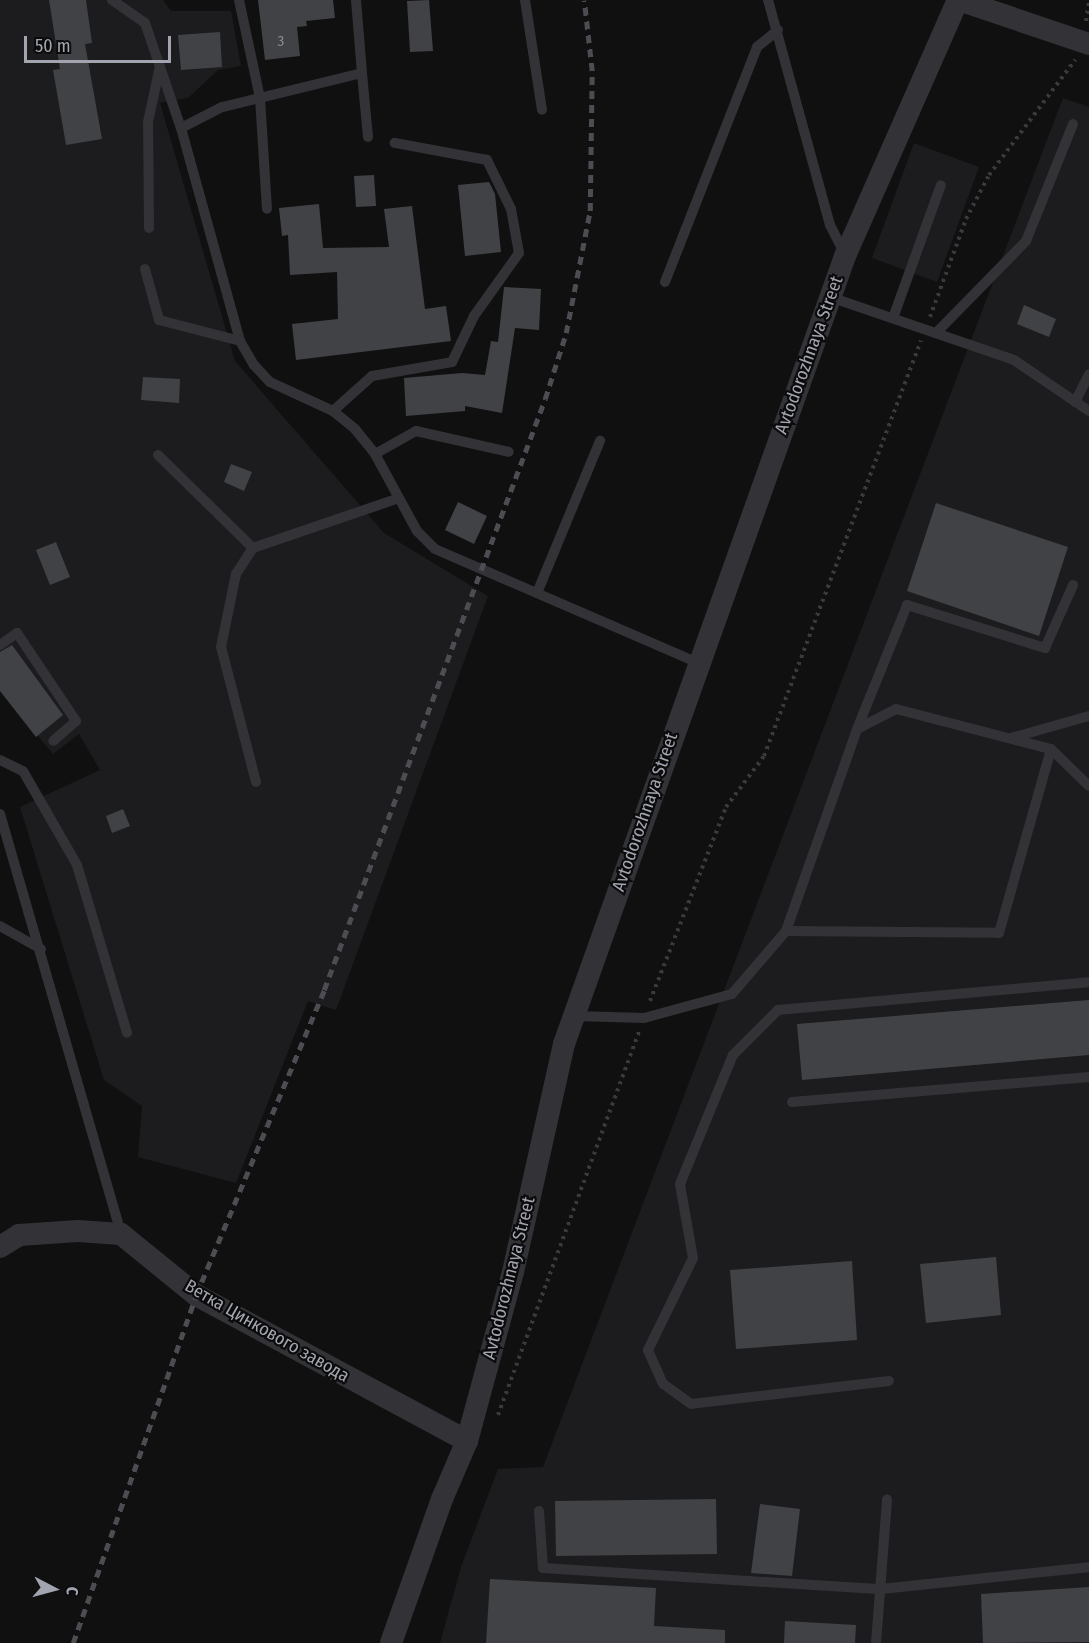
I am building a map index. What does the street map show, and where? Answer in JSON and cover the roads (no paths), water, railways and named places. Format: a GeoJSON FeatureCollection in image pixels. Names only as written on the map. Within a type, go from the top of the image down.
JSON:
{"type":"FeatureCollection","features":[{"type":"Feature","properties":{"kind":"street"},"geometry":{"type":"LineString","coordinates":[[958,0],[1086,43]]}},
{"type":"Feature","properties":{"kind":"street","name":"Avtodorozhnaya Street"},"geometry":{"type":"LineString","coordinates":[[391,1643],[442,1499],[467,1442],[513,1272],[564,1044],[845,256],[958,0]]}},
{"type":"Feature","properties":{"kind":"street"},"geometry":{"type":"LineString","coordinates":[[0,1247],[20,1235],[78,1231],[121,1234]]}},
{"type":"Feature","properties":{"kind":"street","name":"Ветка Цинкового завода"},"geometry":{"type":"LineString","coordinates":[[121,1234],[196,1295],[467,1442]]}},
{"type":"Feature","properties":{"kind":"lane"},"geometry":{"type":"LineString","coordinates":[[112,0],[145,23],[181,128],[240,341],[270,382],[333,411],[355,429],[375,454],[417,531],[435,549],[698,663]]}},
{"type":"Feature","properties":{"kind":"lane"},"geometry":{"type":"LineString","coordinates":[[239,0],[260,98],[267,208]]}},
{"type":"Feature","properties":{"kind":"lane"},"geometry":{"type":"LineString","coordinates":[[356,0],[368,137]]}},
{"type":"Feature","properties":{"kind":"lane"},"geometry":{"type":"LineString","coordinates":[[525,0],[542,110]]}},
{"type":"Feature","properties":{"kind":"lane"},"geometry":{"type":"LineString","coordinates":[[768,0],[830,225],[845,256]]}},
{"type":"Feature","properties":{"kind":"lane"},"geometry":{"type":"LineString","coordinates":[[665,282],[757,47],[778,30]]}},
{"type":"Feature","properties":{"kind":"lane"},"geometry":{"type":"LineString","coordinates":[[149,228],[148,122],[160,66]]}},
{"type":"Feature","properties":{"kind":"lane"},"geometry":{"type":"LineString","coordinates":[[181,128],[222,107],[362,72]]}},
{"type":"Feature","properties":{"kind":"lane"},"geometry":{"type":"LineString","coordinates":[[931,331],[1026,241],[1073,124]]}},
{"type":"Feature","properties":{"kind":"lane"},"geometry":{"type":"LineString","coordinates":[[333,411],[372,376],[452,362],[474,316],[519,253],[511,209],[487,160],[395,143]]}},
{"type":"Feature","properties":{"kind":"lane"},"geometry":{"type":"LineString","coordinates":[[893,318],[941,185]]}},
{"type":"Feature","properties":{"kind":"lane"},"geometry":{"type":"LineString","coordinates":[[145,269],[159,320],[240,341]]}},
{"type":"Feature","properties":{"kind":"lane"},"geometry":{"type":"LineString","coordinates":[[830,297],[1014,360],[1089,411]]}},
{"type":"Feature","properties":{"kind":"lane"},"geometry":{"type":"LineString","coordinates":[[1075,402],[1089,374]]}},
{"type":"Feature","properties":{"kind":"lane"},"geometry":{"type":"LineString","coordinates":[[375,454],[416,430],[509,452]]}},
{"type":"Feature","properties":{"kind":"lane"},"geometry":{"type":"LineString","coordinates":[[537,593],[600,441]]}},
{"type":"Feature","properties":{"kind":"lane"},"geometry":{"type":"LineString","coordinates":[[158,455],[253,548]]}},
{"type":"Feature","properties":{"kind":"lane"},"geometry":{"type":"LineString","coordinates":[[256,782],[221,647],[236,574],[253,548],[399,498]]}},
{"type":"Feature","properties":{"kind":"lane"},"geometry":{"type":"LineString","coordinates":[[574,1016],[644,1018],[732,994],[786,931],[857,729],[907,605],[1045,648],[1073,585]]}},
{"type":"Feature","properties":{"kind":"lane"},"geometry":{"type":"LineString","coordinates":[[0,645],[17,633],[76,721],[53,741]]}},
{"type":"Feature","properties":{"kind":"lane"},"geometry":{"type":"LineString","coordinates":[[857,729],[896,709],[1051,749],[1089,786]]}},
{"type":"Feature","properties":{"kind":"lane"},"geometry":{"type":"LineString","coordinates":[[1010,738],[1089,716]]}},
{"type":"Feature","properties":{"kind":"lane"},"geometry":{"type":"LineString","coordinates":[[786,931],[999,933],[1051,749]]}},
{"type":"Feature","properties":{"kind":"lane"},"geometry":{"type":"LineString","coordinates":[[0,760],[23,771],[77,865],[127,1033]]}},
{"type":"Feature","properties":{"kind":"lane"},"geometry":{"type":"LineString","coordinates":[[0,814],[41,949],[121,1234]]}},
{"type":"Feature","properties":{"kind":"lane"},"geometry":{"type":"LineString","coordinates":[[0,926],[41,949]]}},
{"type":"Feature","properties":{"kind":"lane"},"geometry":{"type":"LineString","coordinates":[[889,1381],[691,1404],[663,1384],[648,1350],[693,1258],[680,1184],[733,1055],[778,1010],[1089,982]]}},
{"type":"Feature","properties":{"kind":"lane"},"geometry":{"type":"LineString","coordinates":[[792,1102],[1089,1077]]}},
{"type":"Feature","properties":{"kind":"lane"},"geometry":{"type":"LineString","coordinates":[[876,1643],[887,1499]]}},
{"type":"Feature","properties":{"kind":"lane"},"geometry":{"type":"LineString","coordinates":[[539,1511],[543,1568],[881,1589],[1089,1566]]}},
{"type":"Feature","properties":{"kind":"railway"},"geometry":{"type":"LineString","coordinates":[[73,1643],[196,1295],[324,990],[545,399],[566,333],[590,211],[592,71],[584,0]]}}]}
